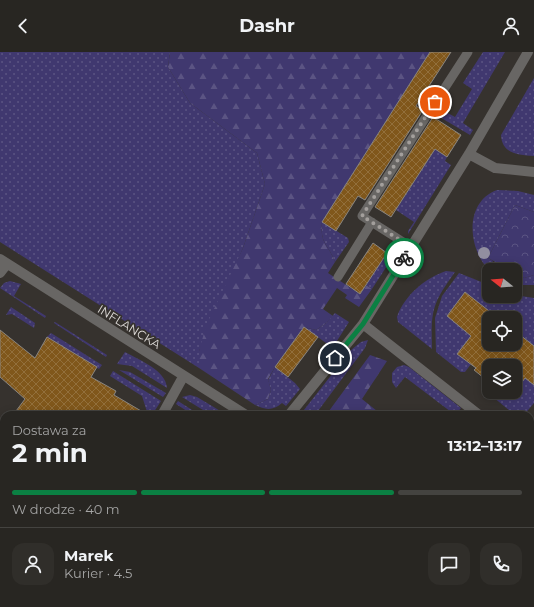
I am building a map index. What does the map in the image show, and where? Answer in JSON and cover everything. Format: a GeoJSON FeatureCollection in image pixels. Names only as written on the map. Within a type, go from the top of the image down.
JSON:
{"type":"FeatureCollection","features":[{"type":"Feature","properties":{"kind":"street"},"geometry":{"type":"LineString","coordinates":[[292,411],[363,324],[469,154],[528,52]]}},
{"type":"Feature","properties":{"kind":"street"},"geometry":{"type":"LineString","coordinates":[[469,154],[495,168],[534,172]]}},
{"type":"Feature","properties":{"kind":"street"},"geometry":{"type":"LineString","coordinates":[[0,273],[4,262]]}},
{"type":"Feature","properties":{"kind":"street","name":"INFLANCKA"},"geometry":{"type":"LineString","coordinates":[[4,262],[183,377],[239,411]]}},
{"type":"Feature","properties":{"kind":"street"},"geometry":{"type":"LineString","coordinates":[[363,324],[474,411]]}},
{"type":"Feature","properties":{"kind":"street"},"geometry":{"type":"LineString","coordinates":[[164,411],[183,377]]}},
{"type":"Feature","properties":{"kind":"lane"},"geometry":{"type":"LineString","coordinates":[[411,247],[362,216],[468,52]]}},
{"type":"Feature","properties":{"kind":"lane"},"geometry":{"type":"LineString","coordinates":[[338,277],[372,222]]}},
{"type":"Feature","properties":{"kind":"green space"},"geometry":{"type":"Polygon","coordinates":[[[0,52],[170,52],[168,67],[190,103],[257,153],[265,184],[243,248],[199,351],[199,368],[0,242],[0,52]]]}},
{"type":"Feature","properties":{"kind":"green space"},"geometry":{"type":"Polygon","coordinates":[[[170,52],[430,52],[322,222],[323,240],[335,262],[328,273],[360,294],[366,285],[372,289],[359,307],[345,298],[347,295],[337,288],[323,309],[333,316],[316,330],[304,327],[268,379],[271,390],[268,399],[255,405],[199,368],[199,351],[206,326],[243,248],[265,184],[257,153],[190,103],[168,67],[170,52]]]}},
{"type":"Feature","properties":{"kind":"green space"},"geometry":{"type":"Polygon","coordinates":[[[483,52],[505,52],[463,123],[473,130],[470,135],[438,116],[444,111],[455,117],[472,89],[463,83],[483,52]]]}},
{"type":"Feature","properties":{"kind":"green space"},"geometry":{"type":"Polygon","coordinates":[[[534,78],[534,156],[517,154],[508,150],[504,146],[501,135],[534,78]]]}},
{"type":"Feature","properties":{"kind":"green space"},"geometry":{"type":"Polygon","coordinates":[[[449,127],[450,128],[436,150],[447,157],[445,161],[451,165],[408,234],[408,231],[414,222],[396,210],[449,127]]]}},
{"type":"Feature","properties":{"kind":"green space"},"geometry":{"type":"Polygon","coordinates":[[[497,190],[518,191],[534,195],[534,212],[515,205],[488,258],[493,261],[492,263],[483,263],[481,260],[473,238],[474,215],[479,204],[486,196],[497,190]]]}},
{"type":"Feature","properties":{"kind":"green space"},"geometry":{"type":"Polygon","coordinates":[[[515,205],[534,212],[534,275],[524,278],[522,277],[522,263],[497,263],[488,258],[515,205]]]}},
{"type":"Feature","properties":{"kind":"green space"},"geometry":{"type":"Polygon","coordinates":[[[322,222],[348,238],[349,242],[335,262],[323,240],[322,222]]]}},
{"type":"Feature","properties":{"kind":"green space"},"geometry":{"type":"Polygon","coordinates":[[[390,252],[394,255],[372,289],[366,285],[387,253],[390,252]]]}},
{"type":"Feature","properties":{"kind":"green space"},"geometry":{"type":"Polygon","coordinates":[[[446,271],[455,272],[437,300],[434,308],[432,349],[398,322],[397,317],[400,309],[416,289],[430,278],[446,271]]]}},
{"type":"Feature","properties":{"kind":"green space"},"geometry":{"type":"Polygon","coordinates":[[[459,273],[482,282],[482,303],[522,303],[522,296],[534,298],[534,346],[522,337],[522,311],[489,311],[465,293],[447,316],[480,342],[457,354],[471,364],[465,372],[461,372],[436,352],[435,318],[442,296],[459,273]]]}},
{"type":"Feature","properties":{"kind":"green space"},"geometry":{"type":"Polygon","coordinates":[[[534,275],[534,285],[522,285],[522,277],[524,278],[534,275]]]}},
{"type":"Feature","properties":{"kind":"green space"},"geometry":{"type":"Polygon","coordinates":[[[10,281],[21,284],[14,296],[46,316],[45,318],[0,288],[4,283],[10,281]]]}},
{"type":"Feature","properties":{"kind":"green space"},"geometry":{"type":"Polygon","coordinates":[[[11,307],[35,323],[34,328],[12,314],[6,315],[11,307]]]}},
{"type":"Feature","properties":{"kind":"green space"},"geometry":{"type":"Polygon","coordinates":[[[335,313],[349,322],[335,344],[326,343],[304,327],[316,330],[325,324],[335,313]]]}},
{"type":"Feature","properties":{"kind":"green space"},"geometry":{"type":"Polygon","coordinates":[[[55,322],[107,355],[106,357],[54,323],[55,322]]]}},
{"type":"Feature","properties":{"kind":"green space"},"geometry":{"type":"Polygon","coordinates":[[[51,333],[102,365],[99,369],[47,337],[51,333]]]}},
{"type":"Feature","properties":{"kind":"green space"},"geometry":{"type":"Polygon","coordinates":[[[368,340],[365,348],[318,411],[303,411],[351,350],[361,342],[368,340]]]}},
{"type":"Feature","properties":{"kind":"green space"},"geometry":{"type":"Polygon","coordinates":[[[125,352],[151,366],[157,371],[162,376],[167,388],[132,366],[117,364],[125,352]]]}},
{"type":"Feature","properties":{"kind":"green space"},"geometry":{"type":"Polygon","coordinates":[[[370,355],[387,361],[362,399],[377,411],[329,411],[370,355]]]}},
{"type":"Feature","properties":{"kind":"green space"},"geometry":{"type":"Polygon","coordinates":[[[404,365],[409,367],[461,408],[458,411],[450,411],[405,377],[396,388],[392,382],[392,373],[397,367],[404,365]]]}},
{"type":"Feature","properties":{"kind":"green space"},"geometry":{"type":"Polygon","coordinates":[[[275,367],[295,383],[300,389],[286,406],[282,403],[279,406],[269,409],[262,408],[255,405],[268,399],[271,390],[268,380],[275,367]]]}},
{"type":"Feature","properties":{"kind":"green space"},"geometry":{"type":"Polygon","coordinates":[[[119,370],[130,372],[166,393],[163,397],[119,370]]]}},
{"type":"Feature","properties":{"kind":"green space"},"geometry":{"type":"Polygon","coordinates":[[[113,371],[161,401],[155,411],[147,411],[142,396],[110,376],[113,371]]]}},
{"type":"Feature","properties":{"kind":"green space"},"geometry":{"type":"Polygon","coordinates":[[[522,376],[534,385],[534,403],[527,411],[510,411],[495,399],[522,399],[522,376]]]}},
{"type":"Feature","properties":{"kind":"green space"},"geometry":{"type":"Polygon","coordinates":[[[190,395],[197,397],[220,411],[205,411],[182,397],[190,395]]]}},
{"type":"Feature","properties":{"kind":"green space"},"geometry":{"type":"Polygon","coordinates":[[[178,401],[194,411],[187,411],[176,404],[178,401]]]}},
{"type":"Feature","properties":{"kind":"building"},"geometry":{"type":"Polygon","coordinates":[[[430,52],[451,52],[416,106],[423,110],[365,200],[358,196],[336,231],[322,222],[430,52]]]}},
{"type":"Feature","properties":{"kind":"building"},"geometry":{"type":"Polygon","coordinates":[[[433,117],[461,135],[447,157],[435,149],[391,217],[375,207],[433,117]]]}},
{"type":"Feature","properties":{"kind":"building"},"geometry":{"type":"Polygon","coordinates":[[[373,243],[387,253],[360,294],[346,284],[373,243]]]}},
{"type":"Feature","properties":{"kind":"building"},"geometry":{"type":"Polygon","coordinates":[[[465,292],[489,311],[482,311],[482,351],[522,351],[522,337],[534,346],[534,385],[525,378],[522,382],[522,359],[482,359],[482,376],[474,370],[476,368],[457,354],[471,336],[447,316],[465,292]]]}},
{"type":"Feature","properties":{"kind":"building"},"geometry":{"type":"Polygon","coordinates":[[[304,327],[318,337],[288,377],[275,367],[304,327]]]}},
{"type":"Feature","properties":{"kind":"building"},"geometry":{"type":"Polygon","coordinates":[[[0,330],[35,358],[47,337],[97,367],[91,377],[116,391],[114,395],[141,411],[16,411],[25,399],[0,377],[0,330]]]}},
{"type":"Feature","properties":{"kind":"way so far"},"geometry":{"type":"LineString","coordinates":[[404,258],[411,247],[362,216],[435,102]]}},
{"type":"Feature","properties":{"kind":"route"},"geometry":{"type":"LineString","coordinates":[[335,358],[363,324],[404,258]]}}]}
